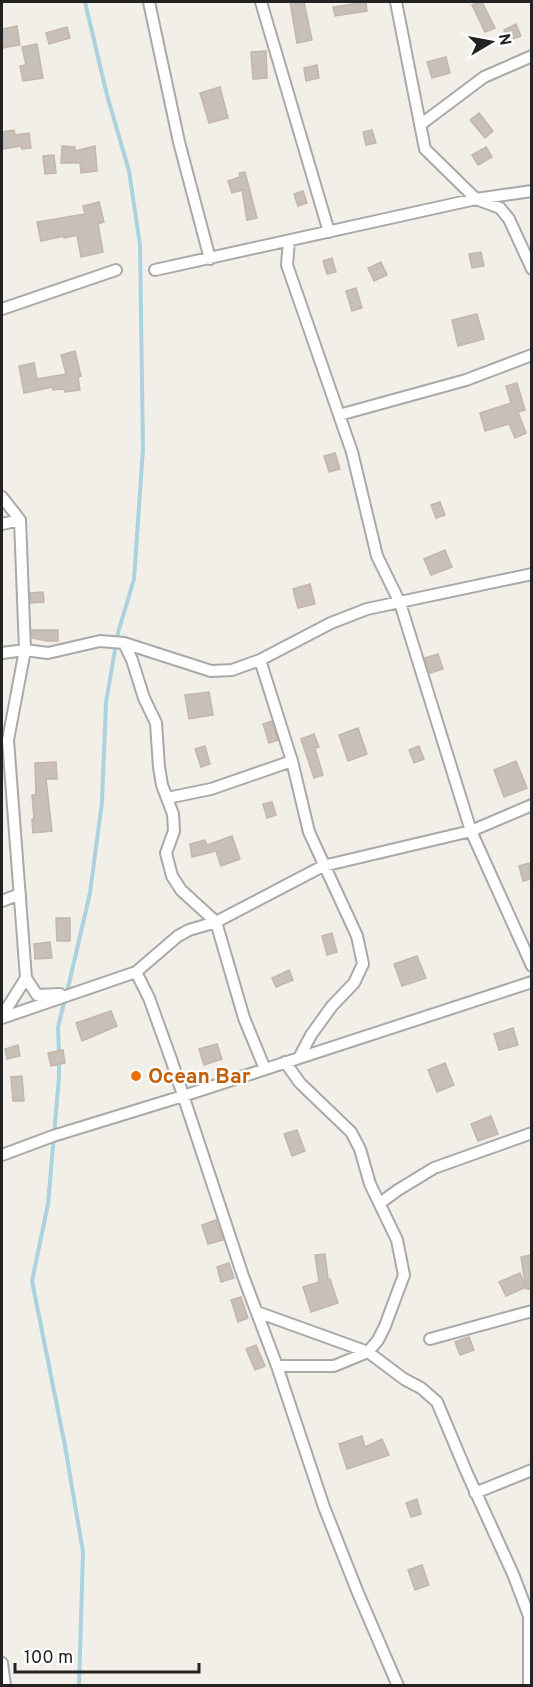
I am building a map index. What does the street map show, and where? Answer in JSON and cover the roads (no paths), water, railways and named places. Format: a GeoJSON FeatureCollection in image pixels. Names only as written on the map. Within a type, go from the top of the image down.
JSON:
{"type":"FeatureCollection","features":[{"type":"Feature","properties":{"kind":"street"},"geometry":{"type":"LineString","coordinates":[[149,2],[179,142],[210,259]]}},
{"type":"Feature","properties":{"kind":"street"},"geometry":{"type":"LineString","coordinates":[[261,2],[328,232]]}},
{"type":"Feature","properties":{"kind":"street"},"geometry":{"type":"LineString","coordinates":[[396,2],[425,149],[476,199],[500,208],[509,219],[531,269]]}},
{"type":"Feature","properties":{"kind":"street"},"geometry":{"type":"LineString","coordinates":[[420,125],[484,77],[531,56]]}},
{"type":"Feature","properties":{"kind":"street"},"geometry":{"type":"LineString","coordinates":[[156,270],[476,199],[531,191]]}},
{"type":"Feature","properties":{"kind":"street"},"geometry":{"type":"LineString","coordinates":[[289,241],[287,265],[352,452],[378,556],[400,603],[471,831],[531,966]]}},
{"type":"Feature","properties":{"kind":"street"},"geometry":{"type":"LineString","coordinates":[[2,309],[116,270]]}},
{"type":"Feature","properties":{"kind":"street"},"geometry":{"type":"LineString","coordinates":[[339,415],[466,380],[531,355]]}},
{"type":"Feature","properties":{"kind":"street"},"geometry":{"type":"LineString","coordinates":[[2,497],[20,520],[25,650],[5,742],[26,978],[37,995],[56,993],[60,994],[61,998]]}},
{"type":"Feature","properties":{"kind":"street"},"geometry":{"type":"LineString","coordinates":[[2,524],[20,520]]}},
{"type":"Feature","properties":{"kind":"street"},"geometry":{"type":"LineString","coordinates":[[2,653],[25,650],[48,652],[100,641],[124,643],[211,671],[232,670],[260,660],[332,623],[367,609],[531,574]]}},
{"type":"Feature","properties":{"kind":"street"},"geometry":{"type":"LineString","coordinates":[[124,643],[144,698],[156,723],[159,767],[173,814],[174,826],[166,854],[172,876],[181,890],[216,922],[244,1018],[266,1069]]}},
{"type":"Feature","properties":{"kind":"street"},"geometry":{"type":"LineString","coordinates":[[260,660],[292,761],[309,832],[357,936],[363,964],[354,982],[332,1006],[311,1035],[299,1058]]}},
{"type":"Feature","properties":{"kind":"street"},"geometry":{"type":"LineString","coordinates":[[167,798],[211,789],[292,761]]}},
{"type":"Feature","properties":{"kind":"street"},"geometry":{"type":"LineString","coordinates":[[2,1017],[136,972],[177,936],[216,922],[323,866],[471,831],[531,805]]}},
{"type":"Feature","properties":{"kind":"street"},"geometry":{"type":"LineString","coordinates":[[2,901],[20,894]]}},
{"type":"Feature","properties":{"kind":"street"},"geometry":{"type":"LineString","coordinates":[[136,972],[149,998],[324,1507],[357,1593],[398,1686]]}},
{"type":"Feature","properties":{"kind":"street"},"geometry":{"type":"LineString","coordinates":[[2,1017],[26,978]]}},
{"type":"Feature","properties":{"kind":"street"},"geometry":{"type":"LineString","coordinates":[[2,1155],[53,1136],[531,982]]}},
{"type":"Feature","properties":{"kind":"street"},"geometry":{"type":"LineString","coordinates":[[277,1366],[334,1366],[368,1352],[378,1340],[385,1326],[404,1275],[397,1240],[370,1184],[360,1149],[351,1132],[300,1083],[285,1062]]}},
{"type":"Feature","properties":{"kind":"street"},"geometry":{"type":"LineString","coordinates":[[380,1203],[434,1168],[531,1133]]}},
{"type":"Feature","properties":{"kind":"street"},"geometry":{"type":"LineString","coordinates":[[430,1339],[531,1311]]}},
{"type":"Feature","properties":{"kind":"street"},"geometry":{"type":"LineString","coordinates":[[257,1312],[368,1352],[404,1379],[421,1388],[437,1402],[513,1574],[529,1616],[529,1686]]}},
{"type":"Feature","properties":{"kind":"street"},"geometry":{"type":"LineString","coordinates":[[476,1493],[531,1470]]}},
{"type":"Feature","properties":{"kind":"street"},"geometry":{"type":"LineString","coordinates":[[2,1663],[5,1686]]}},
{"type":"Feature","properties":{"kind":"waterway"},"geometry":{"type":"LineString","coordinates":[[67,992],[90,893],[102,802],[106,702],[118,633],[134,579],[143,449],[140,245],[129,171],[107,95],[85,2]]}},
{"type":"Feature","properties":{"kind":"waterway"},"geometry":{"type":"LineString","coordinates":[[59,1054],[58,1027],[65,999]]}},
{"type":"Feature","properties":{"kind":"waterway"},"geometry":{"type":"LineString","coordinates":[[59,1062],[48,1204],[32,1281],[65,1446],[83,1552],[79,1686]]}},
{"type":"Feature","properties":{"kind":"place","name":"Ocean Bar"},"geometry":{"type":"Point","coordinates":[136,1076]}}]}
